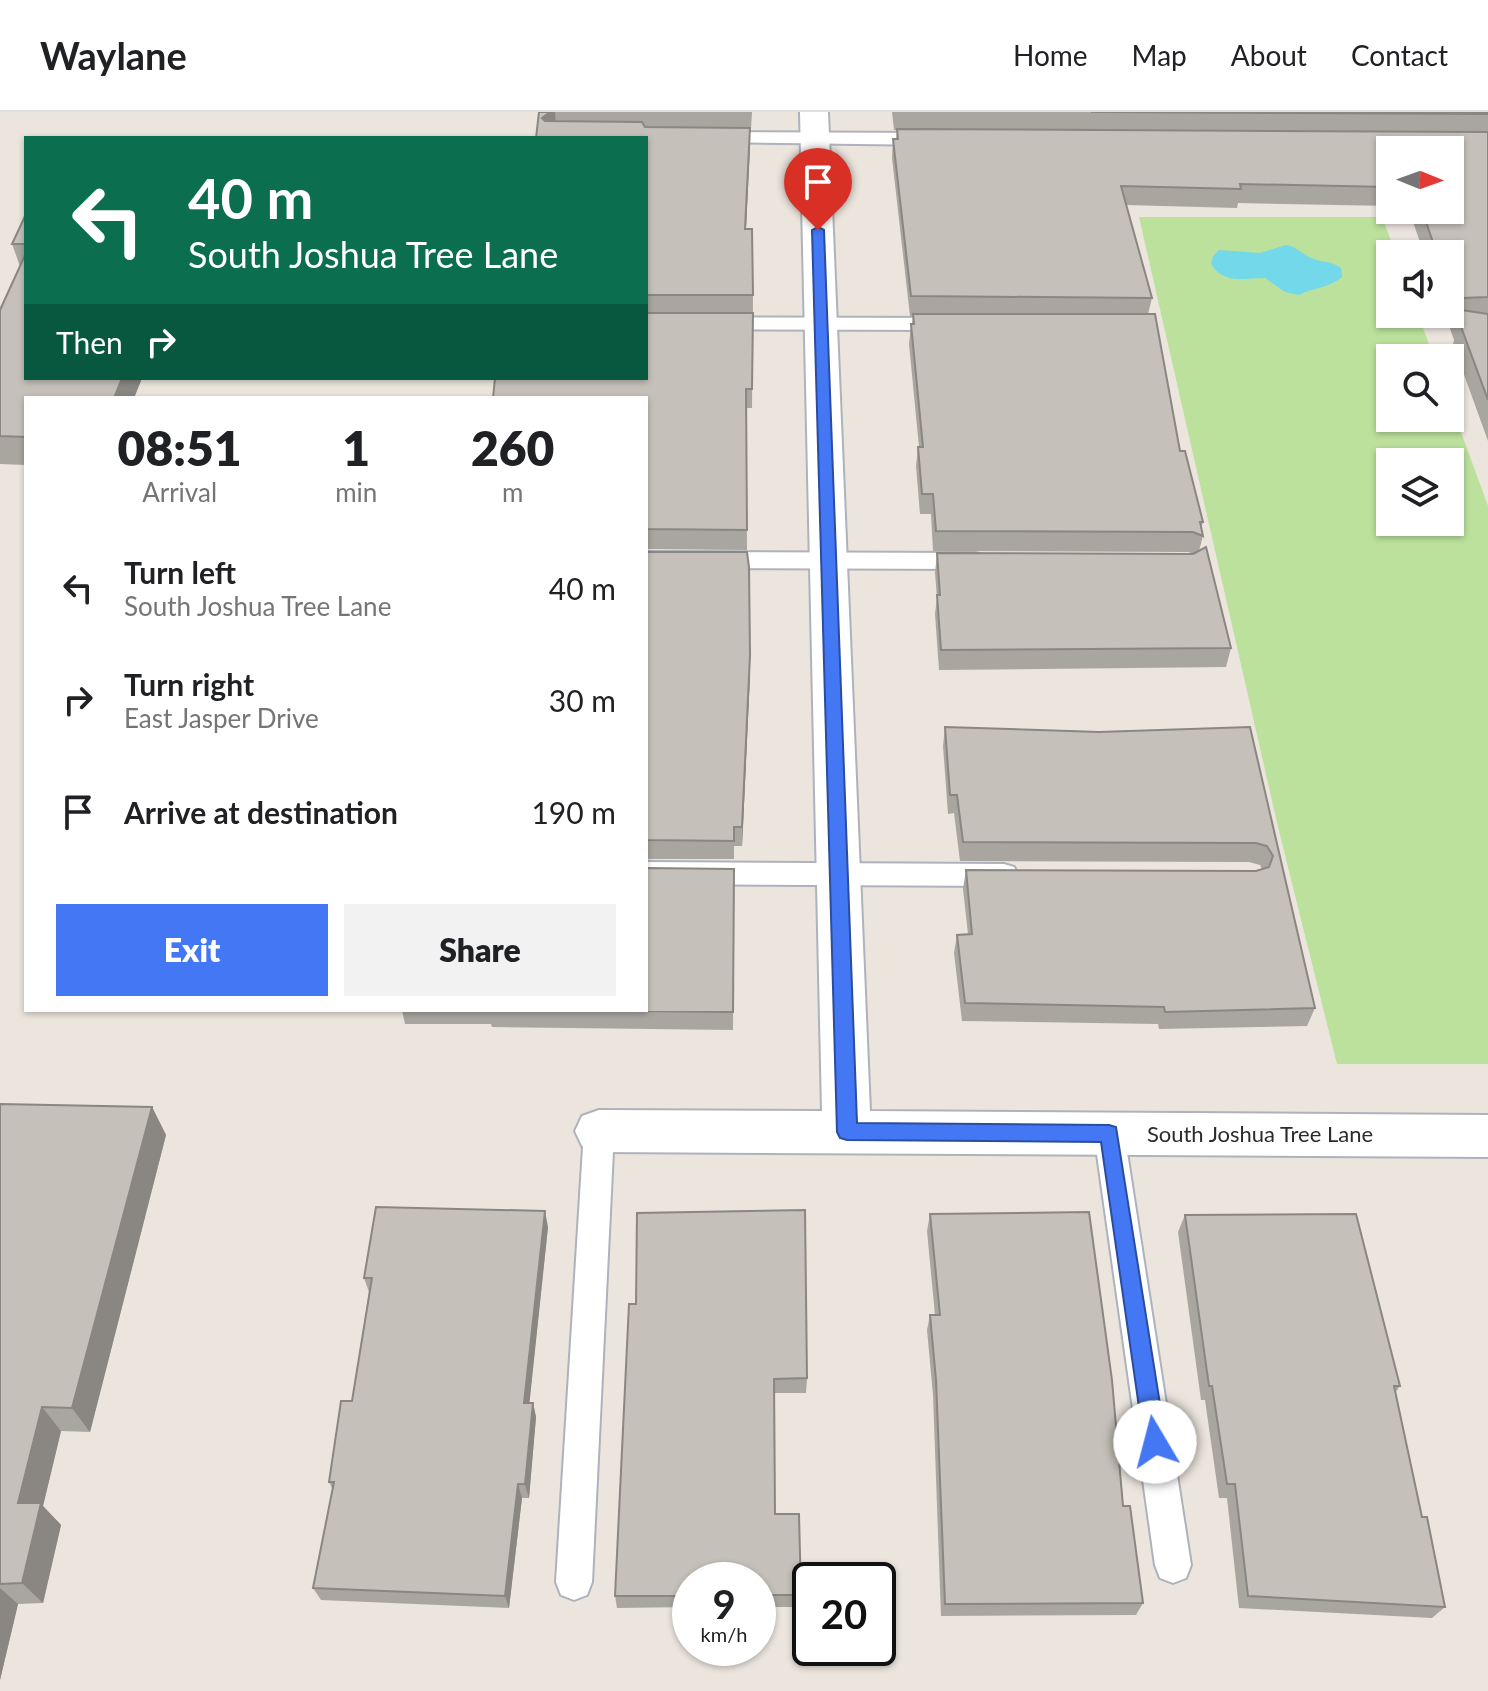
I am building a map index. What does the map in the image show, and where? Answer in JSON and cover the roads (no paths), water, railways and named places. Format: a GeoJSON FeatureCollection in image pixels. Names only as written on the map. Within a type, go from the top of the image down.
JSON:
{"type":"FeatureCollection","features":[{"type":"Feature","properties":{"kind":"street"},"geometry":{"type":"LineString","coordinates":[[814,125],[847,1132]]}},
{"type":"Feature","properties":{"kind":"street","name":"South Joshua Tree Lane"},"geometry":{"type":"LineString","coordinates":[[599,1131],[1109,1133],[1487,1140]]}},
{"type":"Feature","properties":{"kind":"lane"},"geometry":{"type":"LineString","coordinates":[[693,137],[814,125],[956,139]]}},
{"type":"Feature","properties":{"kind":"lane"},"geometry":{"type":"LineString","coordinates":[[648,323],[977,324]]}},
{"type":"Feature","properties":{"kind":"lane"},"geometry":{"type":"LineString","coordinates":[[648,560],[1000,561]]}},
{"type":"Feature","properties":{"kind":"lane"},"geometry":{"type":"LineString","coordinates":[[648,873],[1028,875]]}},
{"type":"Feature","properties":{"kind":"lane"},"geometry":{"type":"LineString","coordinates":[[574,1582],[599,1131]]}},
{"type":"Feature","properties":{"kind":"lane"},"geometry":{"type":"LineString","coordinates":[[1109,1133],[1173,1565]]}},
{"type":"Feature","properties":{"kind":"water"},"geometry":{"type":"Polygon","coordinates":[[[1286,245],[1313,259],[1337,265],[1341,268],[1342,277],[1299,295],[1285,292],[1265,278],[1229,278],[1216,271],[1211,264],[1219,250],[1260,253],[1286,245]]]}}]}
